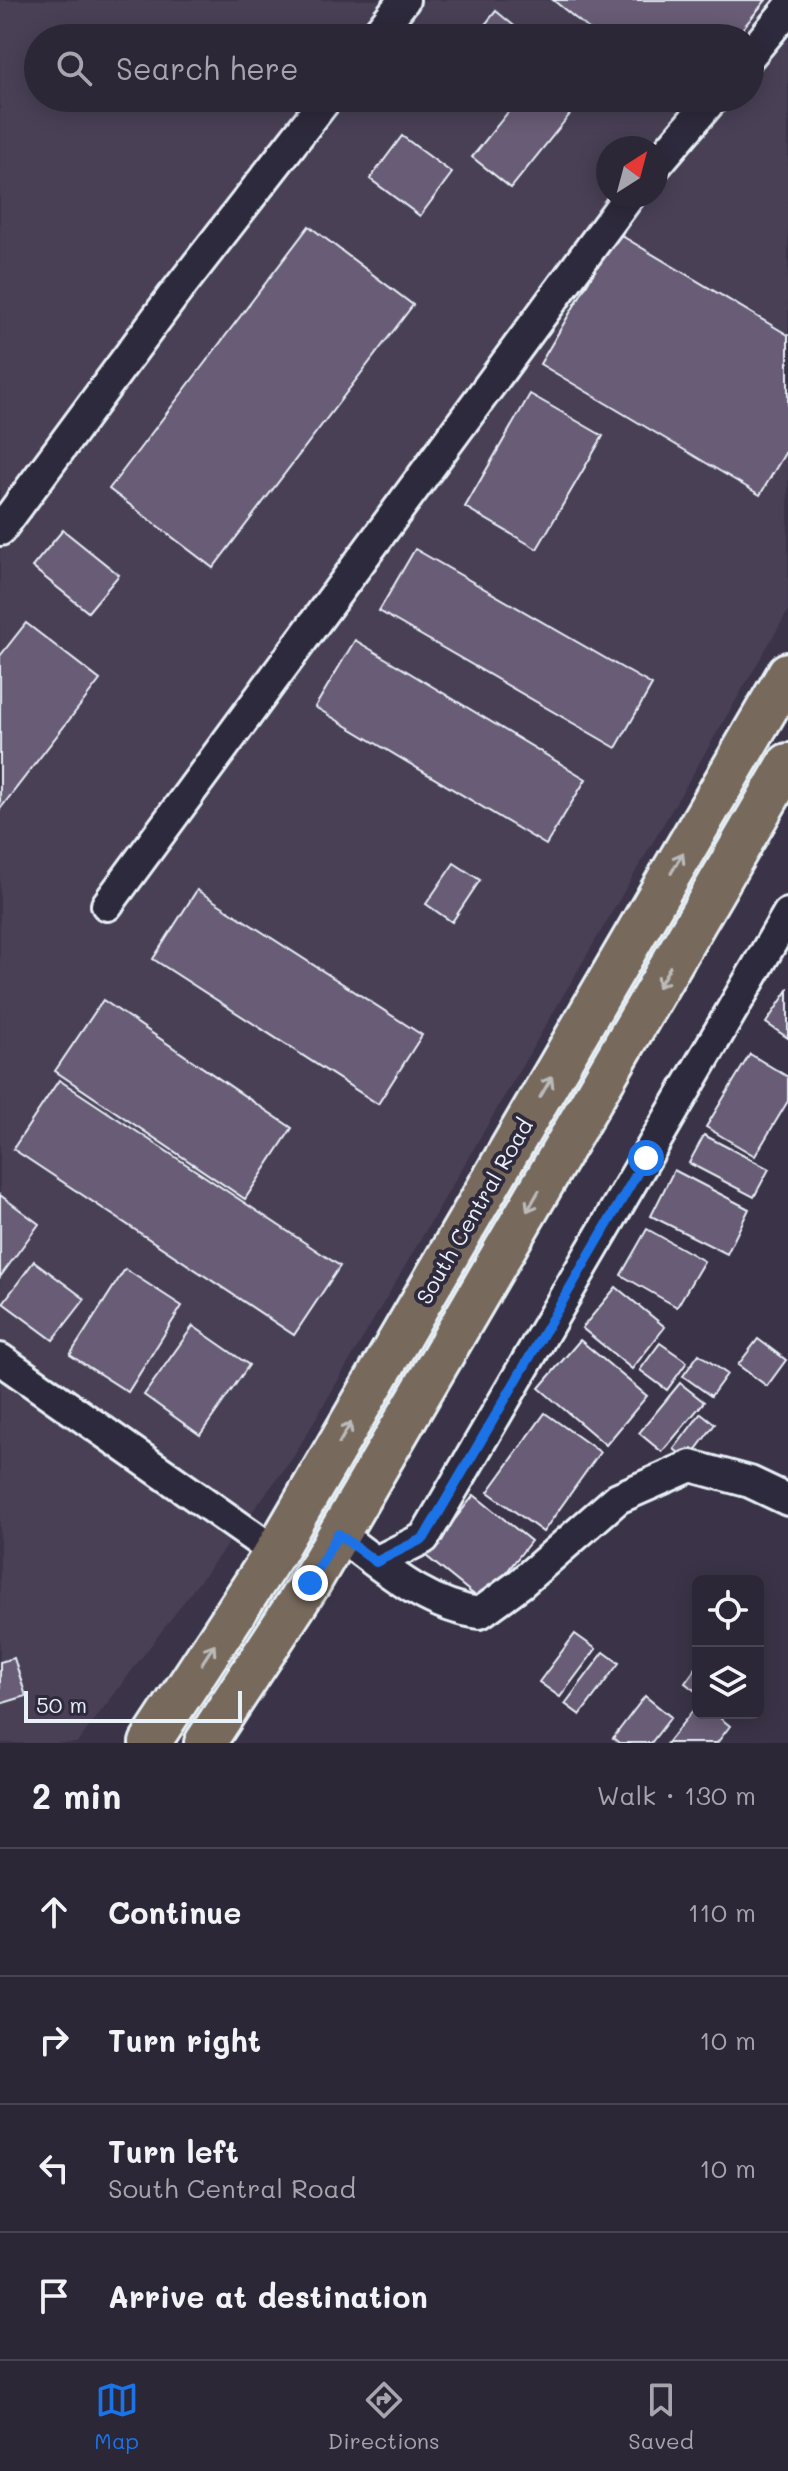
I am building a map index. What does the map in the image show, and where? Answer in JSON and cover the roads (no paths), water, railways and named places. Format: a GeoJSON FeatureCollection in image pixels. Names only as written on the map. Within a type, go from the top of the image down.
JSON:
{"type":"FeatureCollection","features":[{"type":"Feature","properties":{"kind":"main road","name":"South Central Road"},"geometry":{"type":"LineString","coordinates":[[150,1743],[275,1552],[788,673]]}},
{"type":"Feature","properties":{"kind":"main road","name":"South Central Road"},"geometry":{"type":"LineString","coordinates":[[205,1743],[338,1534],[788,764]]}},
{"type":"Feature","properties":{"kind":"street"},"geometry":{"type":"LineString","coordinates":[[385,24],[404,0]]}},
{"type":"Feature","properties":{"kind":"street"},"geometry":{"type":"LineString","coordinates":[[764,38],[788,9]]}},
{"type":"Feature","properties":{"kind":"street"},"geometry":{"type":"LineString","coordinates":[[0,530],[173,296],[316,112]]}},
{"type":"Feature","properties":{"kind":"street"},"geometry":{"type":"LineString","coordinates":[[668,151],[701,112]]}},
{"type":"Feature","properties":{"kind":"street"},"geometry":{"type":"LineString","coordinates":[[107,905],[620,208]]}},
{"type":"Feature","properties":{"kind":"street"},"geometry":{"type":"LineString","coordinates":[[376,1562],[424,1538],[788,914]]}},
{"type":"Feature","properties":{"kind":"street"},"geometry":{"type":"LineString","coordinates":[[0,1359],[275,1552]]}},
{"type":"Feature","properties":{"kind":"street"},"geometry":{"type":"LineString","coordinates":[[338,1534],[451,1609],[480,1613],[521,1583],[618,1498],[691,1466],[750,1482],[788,1500]]}}]}
